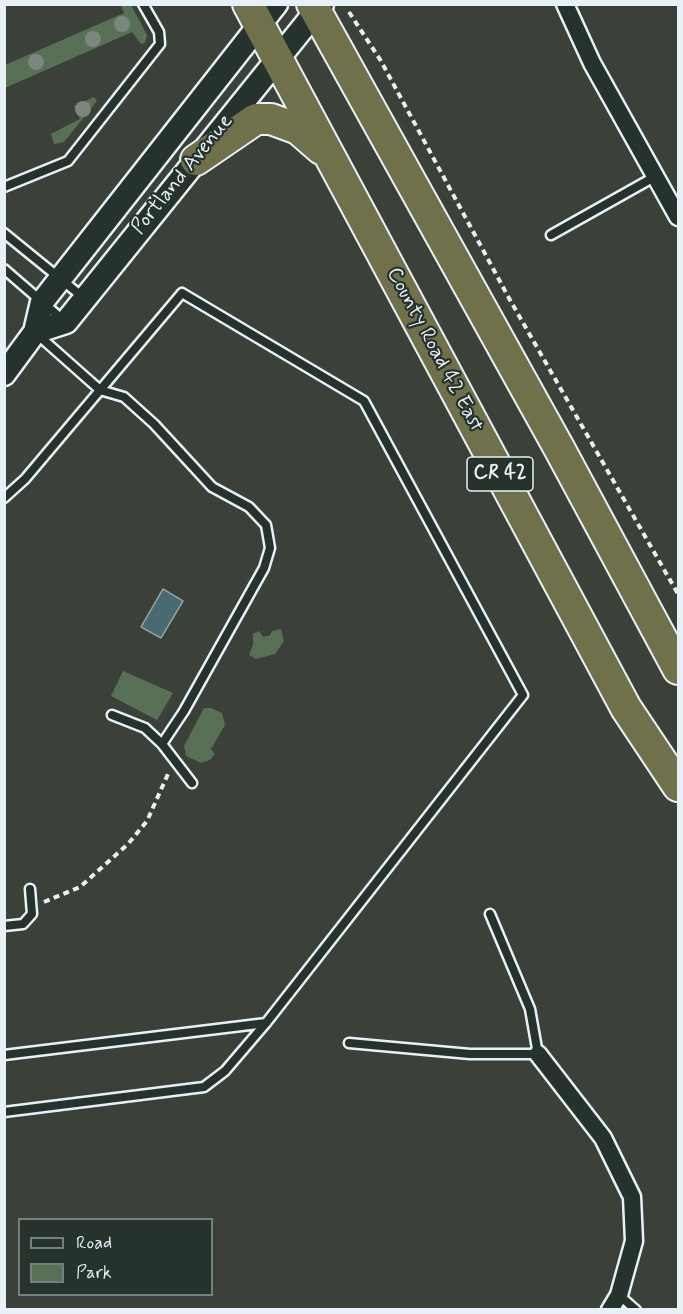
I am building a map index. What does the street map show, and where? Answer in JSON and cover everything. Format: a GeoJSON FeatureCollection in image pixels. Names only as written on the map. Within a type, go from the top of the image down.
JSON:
{"type":"FeatureCollection","features":[{"type":"Feature","properties":{"kind":"highway","name":"CR 42"},"geometry":{"type":"LineString","coordinates":[[317,7],[560,448],[678,669]]}},
{"type":"Feature","properties":{"kind":"highway","name":"County Road 42 East"},"geometry":{"type":"LineString","coordinates":[[261,11],[277,59],[626,708],[678,786]]}},
{"type":"Feature","properties":{"kind":"highway"},"geometry":{"type":"LineString","coordinates":[[196,160],[256,119],[271,119],[298,129],[330,157]]}},
{"type":"Feature","properties":{"kind":"street"},"geometry":{"type":"LineString","coordinates":[[565,4],[592,63],[678,217]]}},
{"type":"Feature","properties":{"kind":"street","name":"Portland Avenue"},"geometry":{"type":"LineString","coordinates":[[66,322],[317,7]]}},
{"type":"Feature","properties":{"kind":"street","name":"Portland Avenue"},"geometry":{"type":"LineString","coordinates":[[4,374],[35,332],[42,302],[261,11]]}},
{"type":"Feature","properties":{"kind":"street"},"geometry":{"type":"LineString","coordinates":[[35,332],[66,322]]}},
{"type":"Feature","properties":{"kind":"street"},"geometry":{"type":"LineString","coordinates":[[538,1054],[603,1138],[632,1197],[634,1241],[614,1302]]}},
{"type":"Feature","properties":{"kind":"lane"},"geometry":{"type":"LineString","coordinates":[[4,187],[68,161],[160,44],[159,32],[143,4]]}},
{"type":"Feature","properties":{"kind":"lane"},"geometry":{"type":"LineString","coordinates":[[551,236],[656,176]]}},
{"type":"Feature","properties":{"kind":"lane"},"geometry":{"type":"LineString","coordinates":[[4,233],[85,298]]}},
{"type":"Feature","properties":{"kind":"lane"},"geometry":{"type":"LineString","coordinates":[[4,269],[66,322]]}},
{"type":"Feature","properties":{"kind":"lane"},"geometry":{"type":"LineString","coordinates":[[4,498],[25,479],[182,293],[364,401],[523,695],[266,1023],[225,1071],[204,1087],[4,1112]]}},
{"type":"Feature","properties":{"kind":"lane"},"geometry":{"type":"LineString","coordinates":[[35,332],[100,390],[124,398],[154,424],[212,488],[249,507],[266,525],[270,548],[264,568],[184,711],[162,744]]}},
{"type":"Feature","properties":{"kind":"lane"},"geometry":{"type":"LineString","coordinates":[[112,715],[145,728],[162,744],[192,783]]}},
{"type":"Feature","properties":{"kind":"lane"},"geometry":{"type":"LineString","coordinates":[[4,926],[22,924],[32,914],[30,889]]}},
{"type":"Feature","properties":{"kind":"lane"},"geometry":{"type":"LineString","coordinates":[[349,1043],[470,1054],[538,1054],[530,1009],[490,914]]}},
{"type":"Feature","properties":{"kind":"lane"},"geometry":{"type":"LineString","coordinates":[[4,1055],[266,1023]]}},
{"type":"Feature","properties":{"kind":"lane"},"geometry":{"type":"LineString","coordinates":[[614,1302],[636,1310]]}},
{"type":"Feature","properties":{"kind":"path"},"geometry":{"type":"LineString","coordinates":[[349,12],[381,61],[510,300],[678,594]]}},
{"type":"Feature","properties":{"kind":"path"},"geometry":{"type":"LineString","coordinates":[[32,904],[48,902],[80,887],[128,844],[147,821],[173,761]]}},
{"type":"Feature","properties":{"kind":"green space"},"geometry":{"type":"Polygon","coordinates":[[[121,5],[131,5],[147,35],[145,43],[141,44],[132,32],[5,88],[5,65],[124,13],[121,5]]]}},
{"type":"Feature","properties":{"kind":"green space"},"geometry":{"type":"Polygon","coordinates":[[[94,97],[97,101],[64,142],[54,144],[51,134],[80,119],[74,106],[94,97]]]}},
{"type":"Feature","properties":{"kind":"green space"},"geometry":{"type":"Polygon","coordinates":[[[281,629],[284,641],[275,654],[256,659],[249,655],[253,645],[253,634],[259,631],[263,637],[270,635],[272,631],[281,629]]]}},
{"type":"Feature","properties":{"kind":"green space"},"geometry":{"type":"Polygon","coordinates":[[[123,671],[173,693],[157,720],[111,696],[123,671]]]}},
{"type":"Feature","properties":{"kind":"green space"},"geometry":{"type":"Polygon","coordinates":[[[204,708],[211,708],[222,713],[225,725],[211,749],[215,754],[210,760],[201,763],[186,756],[184,746],[204,708]]]}},
{"type":"Feature","properties":{"kind":"water"},"geometry":{"type":"Polygon","coordinates":[[[163,589],[183,601],[161,638],[141,627],[163,589]]]}}]}
